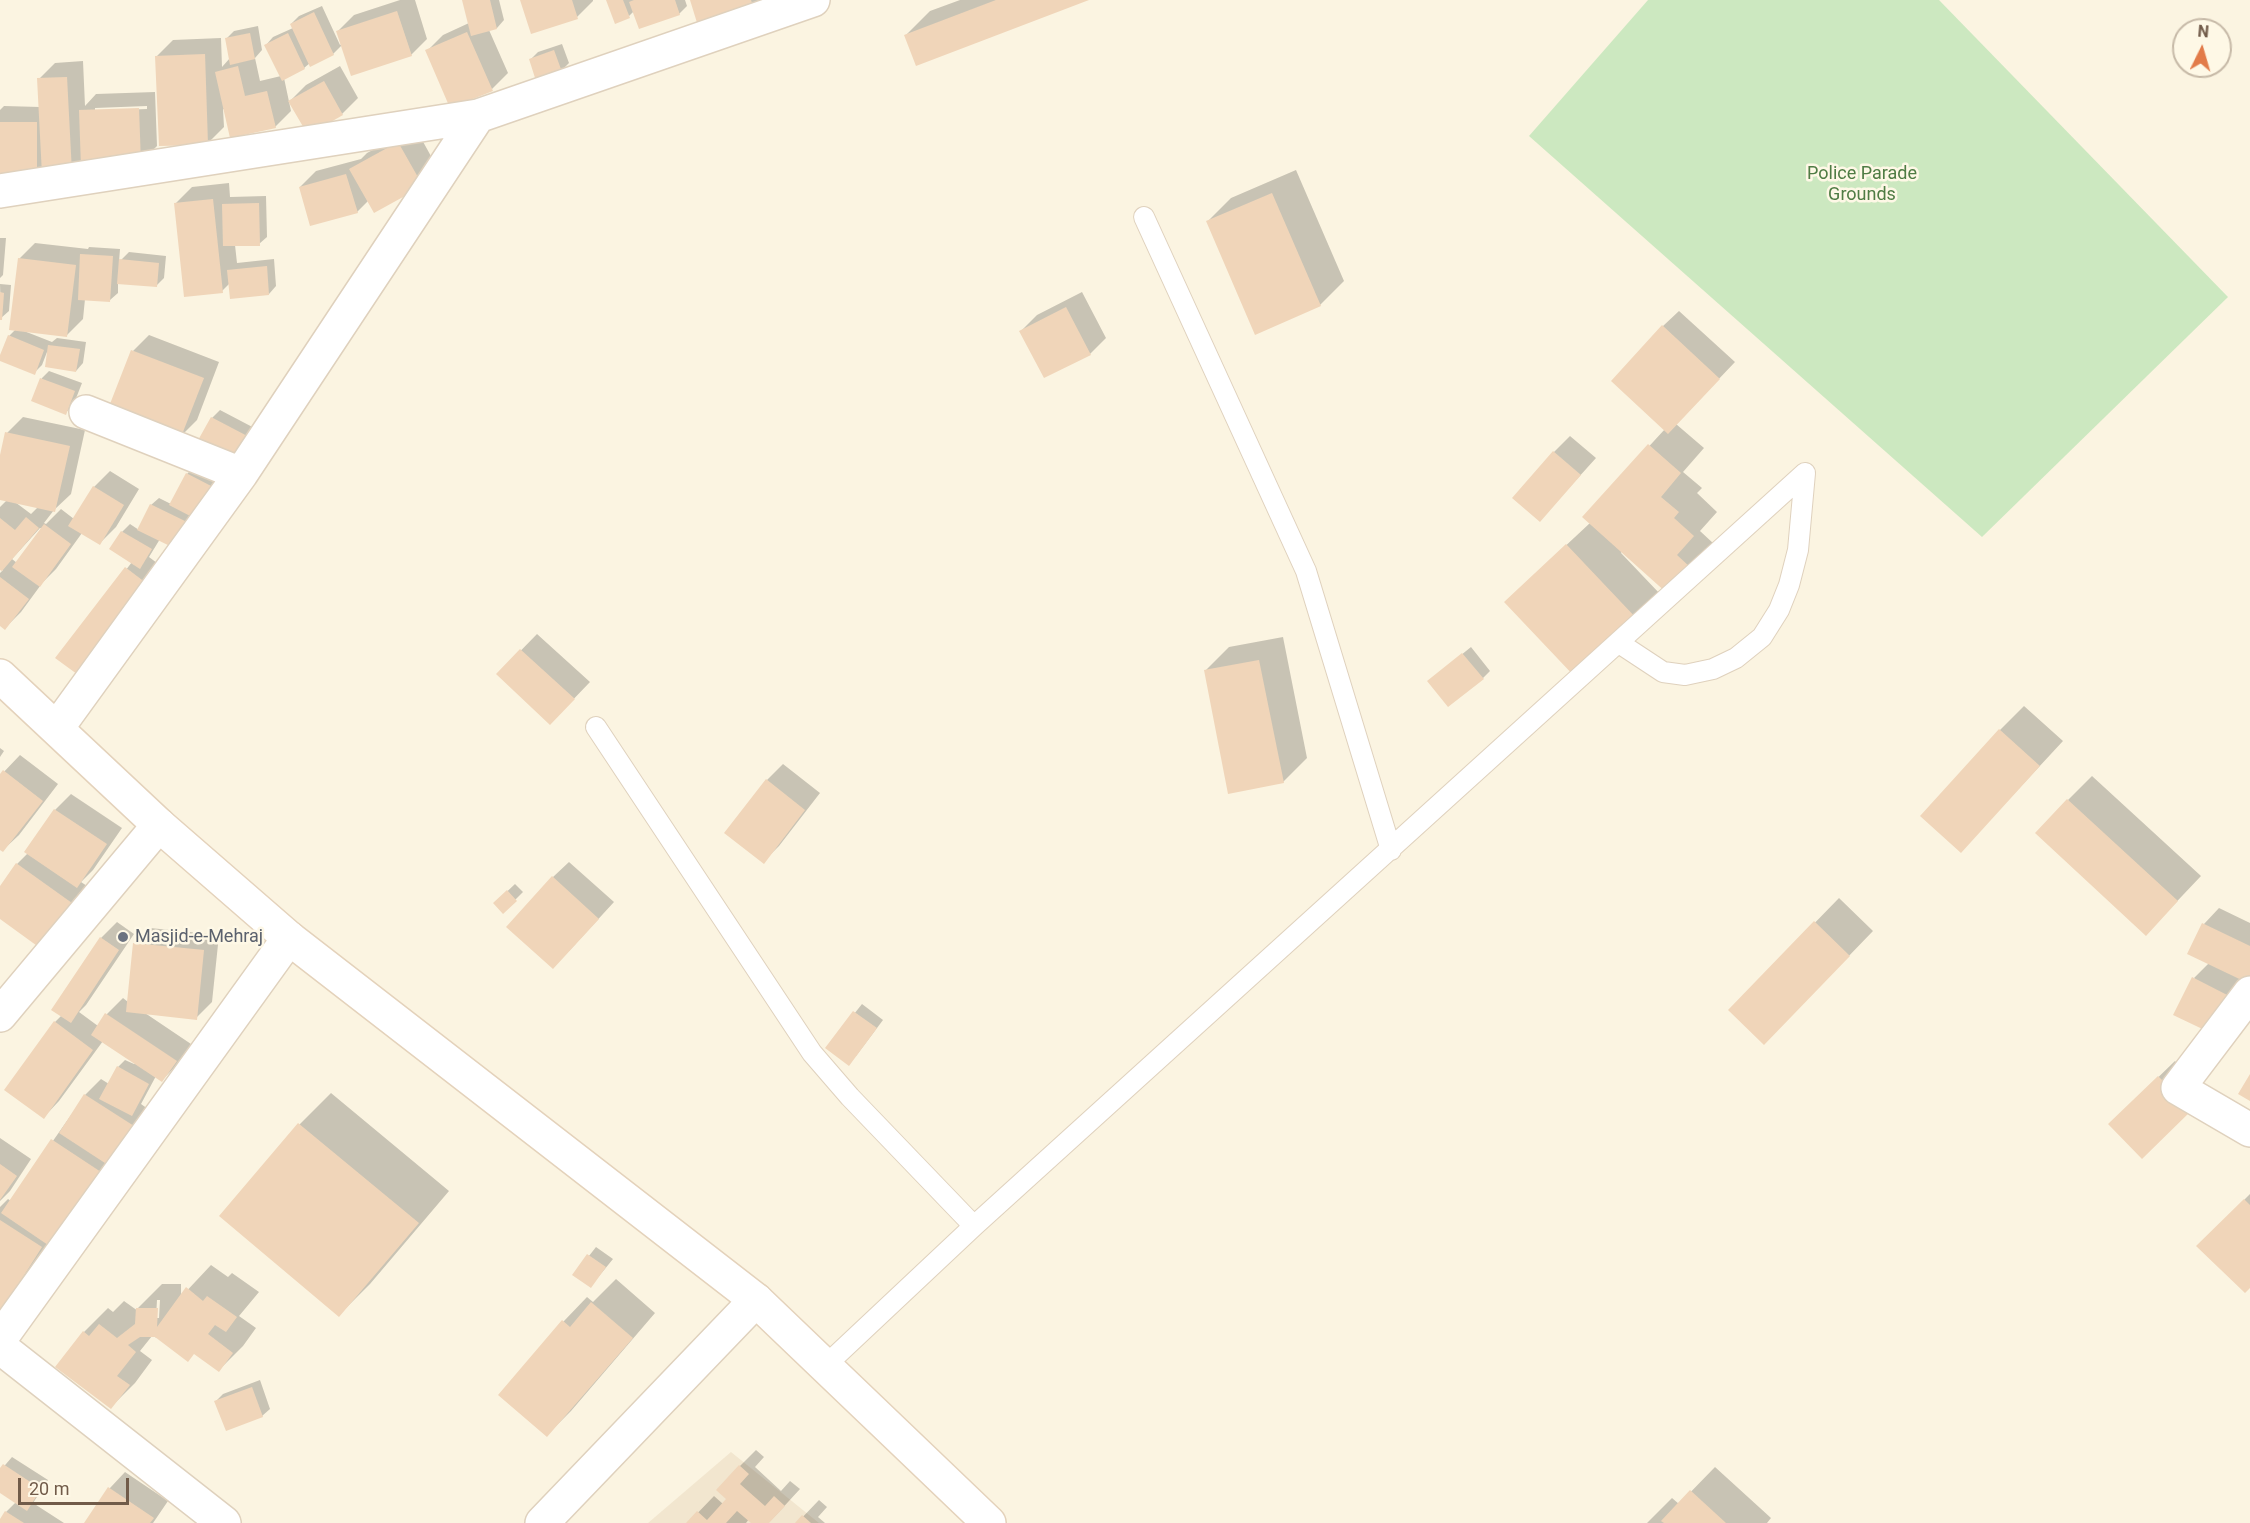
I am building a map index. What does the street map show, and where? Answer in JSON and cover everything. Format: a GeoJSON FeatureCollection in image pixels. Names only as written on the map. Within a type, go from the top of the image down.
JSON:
{"type":"FeatureCollection","features":[{"type":"Feature","properties":{"kind":"street"},"geometry":{"type":"LineString","coordinates":[[0,191],[478,116],[813,0]]}},
{"type":"Feature","properties":{"kind":"street"},"geometry":{"type":"LineString","coordinates":[[57,728],[241,474],[478,116]]}},
{"type":"Feature","properties":{"kind":"street"},"geometry":{"type":"LineString","coordinates":[[86,412],[241,474]]}},
{"type":"Feature","properties":{"kind":"street"},"geometry":{"type":"LineString","coordinates":[[0,676],[159,825],[289,938],[756,1300],[989,1523]]}},
{"type":"Feature","properties":{"kind":"street"},"geometry":{"type":"LineString","coordinates":[[0,1015],[159,825]]}},
{"type":"Feature","properties":{"kind":"street"},"geometry":{"type":"LineString","coordinates":[[0,1339],[289,938]]}},
{"type":"Feature","properties":{"kind":"street"},"geometry":{"type":"LineString","coordinates":[[2250,993],[2178,1088],[2250,1130]]}},
{"type":"Feature","properties":{"kind":"street"},"geometry":{"type":"LineString","coordinates":[[542,1523],[756,1300]]}},
{"type":"Feature","properties":{"kind":"street"},"geometry":{"type":"LineString","coordinates":[[0,1347],[224,1523]]}},
{"type":"Feature","properties":{"kind":"lane"},"geometry":{"type":"LineString","coordinates":[[1144,217],[1306,571],[1391,850]]}},
{"type":"Feature","properties":{"kind":"lane"},"geometry":{"type":"LineString","coordinates":[[825,1366],[974,1226],[1805,473],[1798,550],[1789,585],[1779,610],[1762,637],[1736,658],[1713,669],[1685,675],[1663,672],[1619,643]]}},
{"type":"Feature","properties":{"kind":"lane"},"geometry":{"type":"LineString","coordinates":[[596,728],[812,1053],[850,1097],[974,1226]]}},
{"type":"Feature","properties":{"kind":"shaded area"},"geometry":{"type":"Polygon","coordinates":[[[731,1452],[819,1523],[648,1523],[731,1452]]]}},
{"type":"Feature","properties":{"kind":"green space","name":"Police Parade Grounds"},"geometry":{"type":"Polygon","coordinates":[[[1648,0],[1939,0],[2228,297],[1982,537],[1529,136],[1648,0]]]}},
{"type":"Feature","properties":{"kind":"building"},"geometry":{"type":"Polygon","coordinates":[[[462,0],[490,0],[497,29],[471,36],[462,0]]]}},
{"type":"Feature","properties":{"kind":"building"},"geometry":{"type":"Polygon","coordinates":[[[520,0],[572,0],[578,19],[531,34],[520,0]]]}},
{"type":"Feature","properties":{"kind":"building"},"geometry":{"type":"Polygon","coordinates":[[[606,0],[623,0],[630,18],[615,24],[606,0]]]}},
{"type":"Feature","properties":{"kind":"building"},"geometry":{"type":"Polygon","coordinates":[[[675,0],[680,15],[639,29],[629,2],[675,0]]]}},
{"type":"Feature","properties":{"kind":"building"},"geometry":{"type":"Polygon","coordinates":[[[690,0],[751,0],[754,9],[698,26],[690,0]]]}},
{"type":"Feature","properties":{"kind":"building"},"geometry":{"type":"Polygon","coordinates":[[[996,0],[1089,0],[916,66],[904,35],[996,0]]]}},
{"type":"Feature","properties":{"kind":"building"},"geometry":{"type":"Polygon","coordinates":[[[397,11],[412,56],[351,76],[336,31],[397,11]]]}},
{"type":"Feature","properties":{"kind":"building"},"geometry":{"type":"Polygon","coordinates":[[[314,12],[334,55],[310,67],[290,24],[314,12]]]}},
{"type":"Feature","properties":{"kind":"building"},"geometry":{"type":"Polygon","coordinates":[[[467,32],[493,91],[450,108],[425,50],[467,32]]]}},
{"type":"Feature","properties":{"kind":"building"},"geometry":{"type":"Polygon","coordinates":[[[250,33],[255,59],[230,65],[225,38],[250,33]]]}},
{"type":"Feature","properties":{"kind":"building"},"geometry":{"type":"Polygon","coordinates":[[[288,33],[305,69],[282,81],[264,45],[288,33]]]}},
{"type":"Feature","properties":{"kind":"building"},"geometry":{"type":"Polygon","coordinates":[[[554,50],[562,72],[536,81],[529,59],[554,50]]]}},
{"type":"Feature","properties":{"kind":"building"},"geometry":{"type":"Polygon","coordinates":[[[205,54],[208,145],[159,146],[155,56],[205,54]]]}},
{"type":"Feature","properties":{"kind":"building"},"geometry":{"type":"Polygon","coordinates":[[[238,66],[245,96],[267,91],[276,128],[230,138],[215,72],[238,66]]]}},
{"type":"Feature","properties":{"kind":"building"},"geometry":{"type":"Polygon","coordinates":[[[67,77],[72,173],[42,174],[37,78],[67,77]]]}},
{"type":"Feature","properties":{"kind":"building"},"geometry":{"type":"Polygon","coordinates":[[[324,81],[343,115],[308,135],[288,101],[324,81]]]}},
{"type":"Feature","properties":{"kind":"building"},"geometry":{"type":"Polygon","coordinates":[[[139,108],[141,164],[81,166],[79,110],[139,108]]]}},
{"type":"Feature","properties":{"kind":"building"},"geometry":{"type":"Polygon","coordinates":[[[0,122],[37,122],[37,175],[0,175],[0,122]]]}},
{"type":"Feature","properties":{"kind":"building"},"geometry":{"type":"Polygon","coordinates":[[[398,142],[423,186],[374,213],[349,169],[398,142]]]}},
{"type":"Feature","properties":{"kind":"building"},"geometry":{"type":"Polygon","coordinates":[[[346,174],[358,213],[310,226],[299,187],[346,174]]]}},
{"type":"Feature","properties":{"kind":"building"},"geometry":{"type":"Polygon","coordinates":[[[1272,193],[1321,306],[1255,335],[1206,221],[1272,193]]]}},
{"type":"Feature","properties":{"kind":"building"},"geometry":{"type":"Polygon","coordinates":[[[213,199],[223,293],[184,297],[174,203],[213,199]]]}},
{"type":"Feature","properties":{"kind":"building"},"geometry":{"type":"Polygon","coordinates":[[[259,203],[260,246],[223,246],[222,204],[259,203]]]}},
{"type":"Feature","properties":{"kind":"building"},"geometry":{"type":"Polygon","coordinates":[[[80,254],[113,256],[110,302],[78,300],[80,254]]]}},
{"type":"Feature","properties":{"kind":"building"},"geometry":{"type":"Polygon","coordinates":[[[18,258],[76,265],[67,337],[9,330],[18,258]]]}},
{"type":"Feature","properties":{"kind":"building"},"geometry":{"type":"Polygon","coordinates":[[[119,259],[159,263],[157,287],[117,284],[119,259]]]}},
{"type":"Feature","properties":{"kind":"building"},"geometry":{"type":"Polygon","coordinates":[[[267,266],[269,295],[230,299],[227,270],[267,266]]]}},
{"type":"Feature","properties":{"kind":"building"},"geometry":{"type":"Polygon","coordinates":[[[0,292],[4,293],[2,320],[0,320],[0,292]]]}},
{"type":"Feature","properties":{"kind":"building"},"geometry":{"type":"Polygon","coordinates":[[[1066,307],[1091,355],[1044,378],[1019,331],[1066,307]]]}},
{"type":"Feature","properties":{"kind":"building"},"geometry":{"type":"Polygon","coordinates":[[[1662,325],[1720,379],[1668,434],[1611,381],[1662,325]]]}},
{"type":"Feature","properties":{"kind":"building"},"geometry":{"type":"Polygon","coordinates":[[[8,335],[44,350],[35,375],[0,361],[8,335]]]}},
{"type":"Feature","properties":{"kind":"building"},"geometry":{"type":"Polygon","coordinates":[[[48,345],[80,349],[76,372],[45,367],[48,345]]]}},
{"type":"Feature","properties":{"kind":"building"},"geometry":{"type":"Polygon","coordinates":[[[131,350],[204,378],[181,437],[108,409],[131,350]]]}},
{"type":"Feature","properties":{"kind":"building"},"geometry":{"type":"Polygon","coordinates":[[[40,378],[75,391],[66,415],[31,401],[40,378]]]}},
{"type":"Feature","properties":{"kind":"building"},"geometry":{"type":"Polygon","coordinates":[[[211,417],[253,439],[239,464],[197,442],[211,417]]]}},
{"type":"Feature","properties":{"kind":"building"},"geometry":{"type":"Polygon","coordinates":[[[5,432],[70,446],[55,512],[0,500],[0,455],[5,432]]]}},
{"type":"Feature","properties":{"kind":"building"},"geometry":{"type":"Polygon","coordinates":[[[1648,444],[1681,473],[1661,497],[1679,512],[1674,518],[1694,536],[1677,555],[1691,568],[1668,594],[1582,517],[1648,444]]]}},
{"type":"Feature","properties":{"kind":"building"},"geometry":{"type":"Polygon","coordinates":[[[1553,451],[1581,475],[1540,522],[1512,498],[1553,451]]]}},
{"type":"Feature","properties":{"kind":"building"},"geometry":{"type":"Polygon","coordinates":[[[186,473],[213,487],[196,519],[169,505],[186,473]]]}},
{"type":"Feature","properties":{"kind":"building"},"geometry":{"type":"Polygon","coordinates":[[[93,486],[124,505],[100,545],[68,526],[93,486]]]}},
{"type":"Feature","properties":{"kind":"building"},"geometry":{"type":"Polygon","coordinates":[[[150,504],[187,522],[174,548],[137,530],[150,504]]]}},
{"type":"Feature","properties":{"kind":"building"},"geometry":{"type":"Polygon","coordinates":[[[26,517],[39,528],[2,571],[0,570],[0,518],[15,530],[26,517]]]}},
{"type":"Feature","properties":{"kind":"building"},"geometry":{"type":"Polygon","coordinates":[[[44,524],[71,544],[40,587],[12,567],[44,524]]]}},
{"type":"Feature","properties":{"kind":"building"},"geometry":{"type":"Polygon","coordinates":[[[121,531],[152,549],[140,569],[109,549],[121,531]]]}},
{"type":"Feature","properties":{"kind":"building"},"geometry":{"type":"Polygon","coordinates":[[[1566,544],[1638,620],[1576,678],[1504,602],[1566,544]]]}},
{"type":"Feature","properties":{"kind":"building"},"geometry":{"type":"Polygon","coordinates":[[[125,567],[150,586],[81,677],[55,658],[125,567]]]}},
{"type":"Feature","properties":{"kind":"building"},"geometry":{"type":"Polygon","coordinates":[[[0,577],[29,599],[5,630],[0,626],[0,577]]]}},
{"type":"Feature","properties":{"kind":"building"},"geometry":{"type":"Polygon","coordinates":[[[520,649],[575,699],[550,725],[496,674],[520,649]]]}},
{"type":"Feature","properties":{"kind":"building"},"geometry":{"type":"Polygon","coordinates":[[[1462,653],[1484,679],[1448,707],[1427,681],[1462,653]]]}},
{"type":"Feature","properties":{"kind":"building"},"geometry":{"type":"Polygon","coordinates":[[[1259,660],[1284,783],[1228,794],[1204,670],[1259,660]]]}},
{"type":"Feature","properties":{"kind":"building"},"geometry":{"type":"Polygon","coordinates":[[[1999,729],[2040,766],[1961,853],[1920,816],[1999,729]]]}},
{"type":"Feature","properties":{"kind":"building"},"geometry":{"type":"Polygon","coordinates":[[[3,770],[43,801],[3,852],[0,850],[0,774],[3,770]]]}},
{"type":"Feature","properties":{"kind":"building"},"geometry":{"type":"Polygon","coordinates":[[[766,779],[805,810],[764,864],[724,833],[766,779]]]}},
{"type":"Feature","properties":{"kind":"building"},"geometry":{"type":"Polygon","coordinates":[[[2067,799],[2178,901],[2146,936],[2035,833],[2067,799]]]}},
{"type":"Feature","properties":{"kind":"building"},"geometry":{"type":"Polygon","coordinates":[[[54,809],[107,844],[77,888],[24,852],[54,809]]]}},
{"type":"Feature","properties":{"kind":"building"},"geometry":{"type":"Polygon","coordinates":[[[16,863],[72,903],[40,948],[0,919],[0,886],[16,863]]]}},
{"type":"Feature","properties":{"kind":"building"},"geometry":{"type":"Polygon","coordinates":[[[552,876],[599,919],[553,969],[506,927],[552,876]]]}},
{"type":"Feature","properties":{"kind":"building"},"geometry":{"type":"Polygon","coordinates":[[[507,890],[517,901],[503,914],[493,903],[507,890]]]}},
{"type":"Feature","properties":{"kind":"building"},"geometry":{"type":"Polygon","coordinates":[[[1814,921],[1850,956],[1764,1045],[1728,1010],[1814,921]]]}},
{"type":"Feature","properties":{"kind":"building"},"geometry":{"type":"Polygon","coordinates":[[[2202,923],[2250,946],[2250,984],[2187,954],[2202,923]]]}},
{"type":"Feature","properties":{"kind":"building"},"geometry":{"type":"Polygon","coordinates":[[[100,937],[119,950],[71,1023],[51,1010],[100,937]]]}},
{"type":"Feature","properties":{"kind":"building"},"geometry":{"type":"Polygon","coordinates":[[[133,943],[204,950],[197,1020],[126,1012],[133,943]]]}},
{"type":"Feature","properties":{"kind":"building"},"geometry":{"type":"Polygon","coordinates":[[[2192,977],[2233,998],[2215,1035],[2173,1015],[2192,977]]]}},
{"type":"Feature","properties":{"kind":"building"},"geometry":{"type":"Polygon","coordinates":[[[853,1011],[877,1028],[849,1066],[825,1048],[853,1011]]]}},
{"type":"Feature","properties":{"kind":"building"},"geometry":{"type":"Polygon","coordinates":[[[105,1013],[177,1061],[162,1082],[91,1035],[105,1013]]]}},
{"type":"Feature","properties":{"kind":"building"},"geometry":{"type":"Polygon","coordinates":[[[54,1021],[93,1050],[44,1119],[4,1090],[54,1021]]]}},
{"type":"Feature","properties":{"kind":"building"},"geometry":{"type":"Polygon","coordinates":[[[117,1066],[149,1084],[132,1116],[99,1099],[117,1066]]]}},
{"type":"Feature","properties":{"kind":"building"},"geometry":{"type":"Polygon","coordinates":[[[2250,1074],[2250,1101],[2238,1094],[2250,1074]]]}},
{"type":"Feature","properties":{"kind":"building"},"geometry":{"type":"Polygon","coordinates":[[[2158,1076],[2192,1110],[2142,1159],[2108,1124],[2158,1076]]]}},
{"type":"Feature","properties":{"kind":"building"},"geometry":{"type":"Polygon","coordinates":[[[84,1094],[134,1126],[108,1165],[59,1133],[84,1094]]]}},
{"type":"Feature","properties":{"kind":"building"},"geometry":{"type":"Polygon","coordinates":[[[298,1123],[419,1223],[339,1317],[219,1216],[298,1123]]]}},
{"type":"Feature","properties":{"kind":"building"},"geometry":{"type":"Polygon","coordinates":[[[51,1139],[101,1172],[51,1247],[1,1213],[51,1139]]]}},
{"type":"Feature","properties":{"kind":"building"},"geometry":{"type":"Polygon","coordinates":[[[0,1164],[17,1176],[0,1200],[0,1164]]]}},
{"type":"Feature","properties":{"kind":"building"},"geometry":{"type":"Polygon","coordinates":[[[2244,1199],[2250,1205],[2250,1288],[2245,1293],[2196,1246],[2244,1199]]]}},
{"type":"Feature","properties":{"kind":"building"},"geometry":{"type":"Polygon","coordinates":[[[0,1220],[42,1247],[0,1313],[0,1220]]]}},
{"type":"Feature","properties":{"kind":"building"},"geometry":{"type":"Polygon","coordinates":[[[587,1254],[606,1267],[591,1288],[572,1275],[587,1254]]]}},
{"type":"Feature","properties":{"kind":"building"},"geometry":{"type":"Polygon","coordinates":[[[186,1287],[203,1301],[207,1296],[237,1317],[226,1332],[215,1325],[208,1334],[233,1353],[219,1372],[194,1354],[188,1362],[155,1337],[140,1337],[128,1345],[136,1352],[117,1376],[130,1385],[111,1409],[55,1367],[83,1331],[89,1336],[99,1324],[117,1338],[135,1324],[136,1308],[158,1308],[157,1327],[186,1287]]]}},
{"type":"Feature","properties":{"kind":"building"},"geometry":{"type":"Polygon","coordinates":[[[591,1302],[633,1338],[547,1437],[498,1395],[562,1320],[570,1327],[591,1302]]]}},
{"type":"Feature","properties":{"kind":"building"},"geometry":{"type":"Polygon","coordinates":[[[252,1387],[263,1417],[226,1431],[214,1401],[252,1387]]]}},
{"type":"Feature","properties":{"kind":"building"},"geometry":{"type":"Polygon","coordinates":[[[3,1464],[41,1489],[27,1511],[0,1493],[0,1468],[3,1464]]]}},
{"type":"Feature","properties":{"kind":"building"},"geometry":{"type":"Polygon","coordinates":[[[739,1465],[749,1474],[740,1484],[765,1506],[774,1496],[785,1506],[769,1523],[751,1523],[737,1511],[726,1523],[686,1523],[697,1511],[707,1520],[726,1499],[716,1490],[739,1465]]]}},
{"type":"Feature","properties":{"kind":"building"},"geometry":{"type":"Polygon","coordinates":[[[108,1487],[154,1518],[150,1523],[84,1523],[108,1487]]]}},
{"type":"Feature","properties":{"kind":"building"},"geometry":{"type":"Polygon","coordinates":[[[1690,1490],[1726,1523],[1664,1523],[1661,1521],[1690,1490]]]}},
{"type":"Feature","properties":{"kind":"building"},"geometry":{"type":"Polygon","coordinates":[[[5,1511],[24,1523],[0,1523],[5,1511]]]}},
{"type":"Feature","properties":{"kind":"building"},"geometry":{"type":"Polygon","coordinates":[[[802,1515],[811,1523],[795,1523],[802,1515]]]}},
{"type":"Feature","properties":{"kind":"place","name":"Masjid-e-Mehraj"},"geometry":{"type":"Point","coordinates":[123,937]}}]}
